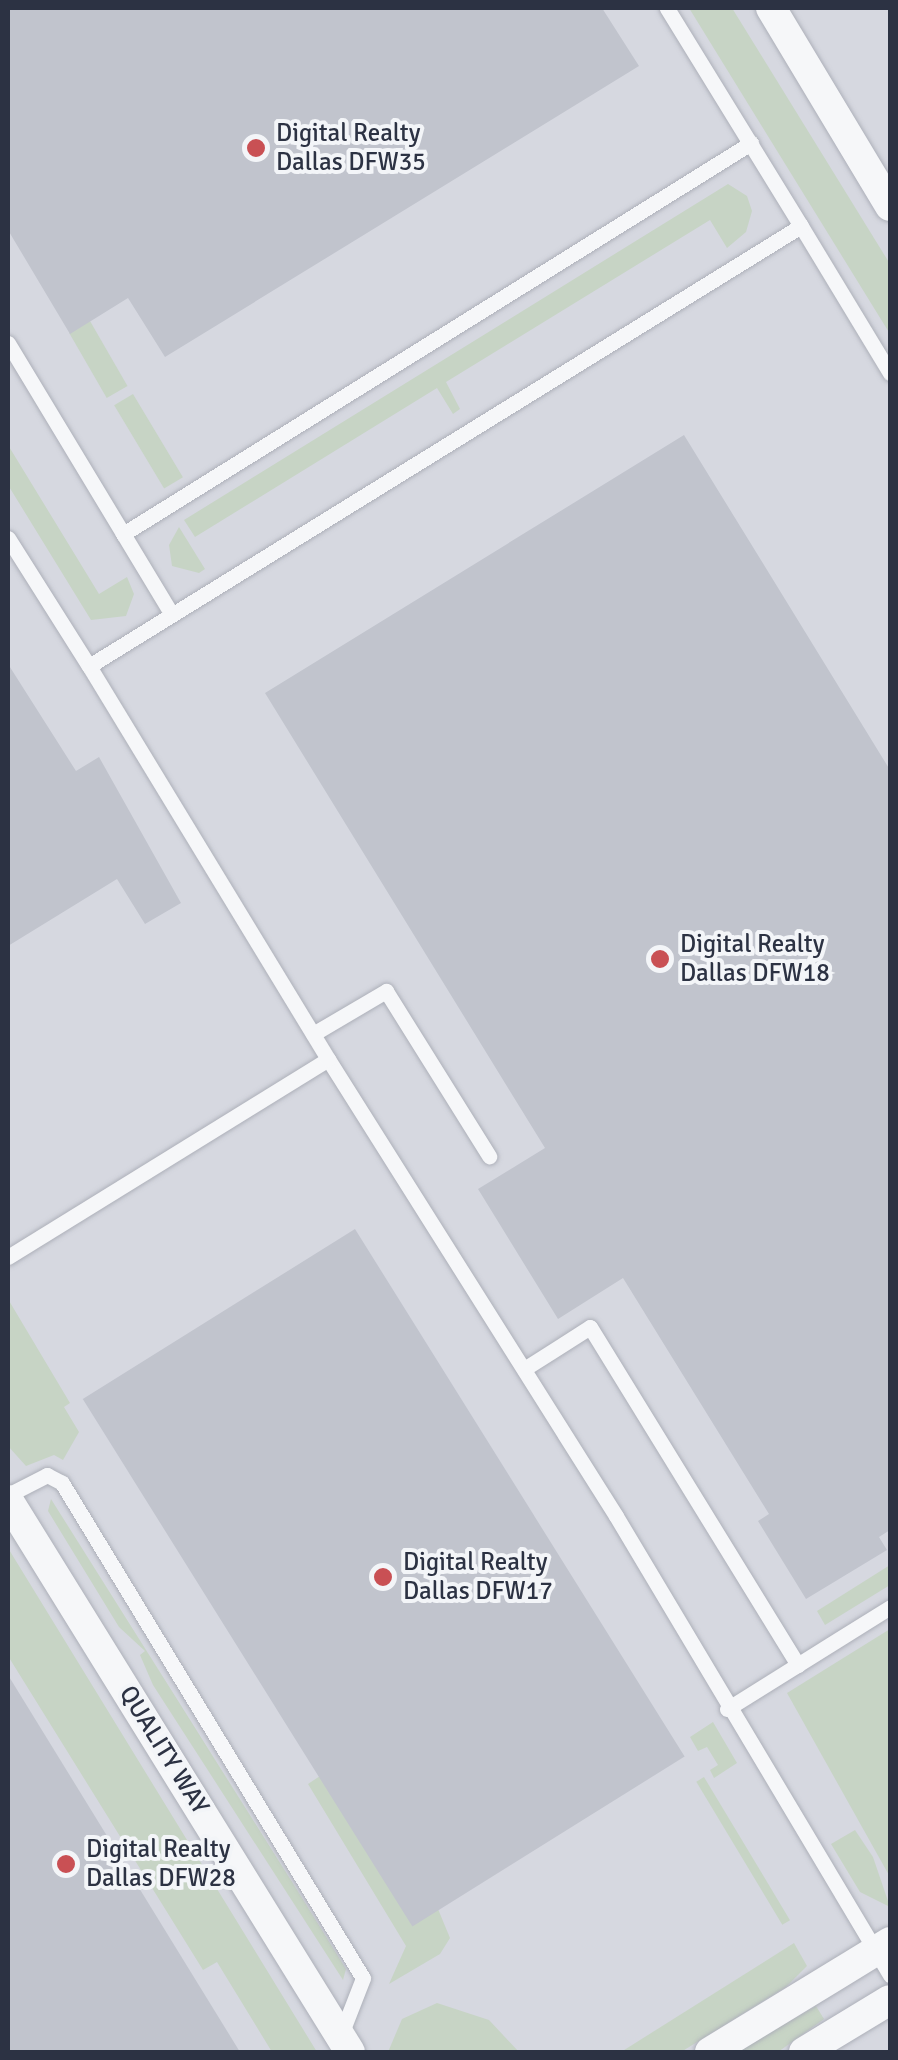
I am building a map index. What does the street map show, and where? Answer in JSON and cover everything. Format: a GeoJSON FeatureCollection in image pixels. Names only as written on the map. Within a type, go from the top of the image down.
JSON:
{"type":"FeatureCollection","features":[{"type":"Feature","properties":{"kind":"street"},"geometry":{"type":"LineString","coordinates":[[770,8],[890,206]]}},
{"type":"Feature","properties":{"kind":"street","name":"QUALITY WAY"},"geometry":{"type":"LineString","coordinates":[[8,1497],[345,2045]]}},
{"type":"Feature","properties":{"kind":"street"},"geometry":{"type":"LineString","coordinates":[[710,2052],[886,1956]]}},
{"type":"Feature","properties":{"kind":"street"},"geometry":{"type":"LineString","coordinates":[[804,2052],[890,2000]]}},
{"type":"Feature","properties":{"kind":"lane"},"geometry":{"type":"LineString","coordinates":[[667,8],[890,373]]}},
{"type":"Feature","properties":{"kind":"lane"},"geometry":{"type":"LineString","coordinates":[[122,534],[751,144]]}},
{"type":"Feature","properties":{"kind":"lane"},"geometry":{"type":"LineString","coordinates":[[89,666],[801,226]]}},
{"type":"Feature","properties":{"kind":"lane"},"geometry":{"type":"LineString","coordinates":[[8,343],[171,613]]}},
{"type":"Feature","properties":{"kind":"lane"},"geometry":{"type":"LineString","coordinates":[[8,538],[328,1060],[524,1369],[727,1709],[886,1956]]}},
{"type":"Feature","properties":{"kind":"lane"},"geometry":{"type":"LineString","coordinates":[[313,1034],[386,991],[489,1156]]}},
{"type":"Feature","properties":{"kind":"lane"},"geometry":{"type":"LineString","coordinates":[[8,1257],[328,1060]]}},
{"type":"Feature","properties":{"kind":"lane"},"geometry":{"type":"LineString","coordinates":[[524,1369],[590,1327],[798,1664]]}},
{"type":"Feature","properties":{"kind":"lane"},"geometry":{"type":"LineString","coordinates":[[8,1497],[47,1475],[62,1483],[363,1978],[345,2045]]}},
{"type":"Feature","properties":{"kind":"lane"},"geometry":{"type":"LineString","coordinates":[[727,1709],[890,1608]]}},
{"type":"Feature","properties":{"kind":"shaded area"},"geometry":{"type":"Polygon","coordinates":[[[8,8],[890,8],[890,2052],[8,2052],[8,8]]]}},
{"type":"Feature","properties":{"kind":"green space"},"geometry":{"type":"Polygon","coordinates":[[[689,8],[732,8],[890,264],[890,334],[689,8]]]}},
{"type":"Feature","properties":{"kind":"green space"},"geometry":{"type":"Polygon","coordinates":[[[728,184],[747,196],[752,211],[746,232],[727,248],[710,220],[446,382],[460,409],[453,414],[437,388],[195,537],[184,520],[728,184]]]}},
{"type":"Feature","properties":{"kind":"green space"},"geometry":{"type":"Polygon","coordinates":[[[90,321],[128,386],[107,398],[69,333],[90,321]]]}},
{"type":"Feature","properties":{"kind":"green space"},"geometry":{"type":"Polygon","coordinates":[[[133,394],[183,477],[164,488],[114,405],[133,394]]]}},
{"type":"Feature","properties":{"kind":"green space"},"geometry":{"type":"Polygon","coordinates":[[[8,445],[99,594],[127,577],[134,594],[126,616],[91,620],[8,485],[8,445]]]}},
{"type":"Feature","properties":{"kind":"green space"},"geometry":{"type":"Polygon","coordinates":[[[179,527],[205,569],[199,573],[172,566],[169,545],[179,527]]]}},
{"type":"Feature","properties":{"kind":"green space"},"geometry":{"type":"Polygon","coordinates":[[[8,1299],[70,1403],[64,1407],[79,1432],[63,1460],[54,1455],[26,1466],[8,1446],[8,1299]]]}},
{"type":"Feature","properties":{"kind":"green space"},"geometry":{"type":"Polygon","coordinates":[[[51,1499],[346,1969],[343,1980],[153,1685],[140,1655],[145,1651],[119,1627],[48,1511],[51,1499]]]}},
{"type":"Feature","properties":{"kind":"green space"},"geometry":{"type":"Polygon","coordinates":[[[8,1548],[317,2052],[272,2052],[217,1962],[203,1970],[8,1656],[8,1548]]]}},
{"type":"Feature","properties":{"kind":"green space"},"geometry":{"type":"Polygon","coordinates":[[[890,1565],[890,1585],[825,1625],[817,1611],[890,1565]]]}},
{"type":"Feature","properties":{"kind":"green space"},"geometry":{"type":"Polygon","coordinates":[[[890,1629],[890,1877],[787,1693],[890,1629]]]}},
{"type":"Feature","properties":{"kind":"green space"},"geometry":{"type":"Polygon","coordinates":[[[713,1722],[737,1763],[714,1778],[710,1770],[718,1765],[707,1747],[698,1751],[690,1737],[713,1722]]]}},
{"type":"Feature","properties":{"kind":"green space"},"geometry":{"type":"Polygon","coordinates":[[[320,1776],[413,1924],[438,1909],[450,1938],[440,1954],[389,1984],[406,1946],[308,1784],[320,1776]]]}},
{"type":"Feature","properties":{"kind":"green space"},"geometry":{"type":"Polygon","coordinates":[[[704,1777],[790,1920],[782,1925],[696,1782],[704,1777]]]}},
{"type":"Feature","properties":{"kind":"green space"},"geometry":{"type":"Polygon","coordinates":[[[855,1830],[873,1857],[890,1907],[860,1892],[831,1844],[855,1830]]]}},
{"type":"Feature","properties":{"kind":"green space"},"geometry":{"type":"Polygon","coordinates":[[[794,1943],[807,1966],[786,1987],[681,2052],[621,2052],[794,1943]]]}},
{"type":"Feature","properties":{"kind":"green space"},"geometry":{"type":"Polygon","coordinates":[[[437,2003],[489,2020],[519,2052],[388,2052],[402,2019],[437,2003]]]}},
{"type":"Feature","properties":{"kind":"green space"},"geometry":{"type":"Polygon","coordinates":[[[816,2006],[824,2019],[778,2052],[736,2052],[816,2006]]]}},
{"type":"Feature","properties":{"kind":"building","name":"Digital Realty Dallas DFW35"},"geometry":{"type":"Polygon","coordinates":[[[8,8],[602,8],[639,66],[165,357],[128,298],[70,334],[8,230],[8,8]]]}},
{"type":"Feature","properties":{"kind":"building","name":"Digital Realty Dallas DFW18"},"geometry":{"type":"Polygon","coordinates":[[[684,435],[890,770],[890,1530],[879,1537],[887,1550],[806,1599],[758,1521],[769,1514],[623,1278],[558,1319],[478,1189],[545,1148],[265,693],[684,435]]]}},
{"type":"Feature","properties":{"kind":"building"},"geometry":{"type":"Polygon","coordinates":[[[8,664],[76,771],[99,757],[181,903],[145,924],[117,879],[8,946],[8,664]]]}},
{"type":"Feature","properties":{"kind":"building","name":"Digital Realty Dallas DFW17"},"geometry":{"type":"Polygon","coordinates":[[[355,1229],[685,1756],[412,1927],[83,1399],[355,1229]]]}},
{"type":"Feature","properties":{"kind":"building","name":"Digital Realty Dallas DFW28"},"geometry":{"type":"Polygon","coordinates":[[[8,1675],[240,2052],[8,2052],[8,1675]]]}},
{"type":"Feature","properties":{"kind":"place","name":"Digital Realty Dallas DFW35"},"geometry":{"type":"Point","coordinates":[256,148]}},
{"type":"Feature","properties":{"kind":"place","name":"Digital Realty Dallas DFW18"},"geometry":{"type":"Point","coordinates":[660,959]}},
{"type":"Feature","properties":{"kind":"place","name":"Digital Realty Dallas DFW17"},"geometry":{"type":"Point","coordinates":[383,1577]}},
{"type":"Feature","properties":{"kind":"place","name":"Digital Realty Dallas DFW28"},"geometry":{"type":"Point","coordinates":[66,1864]}}]}
